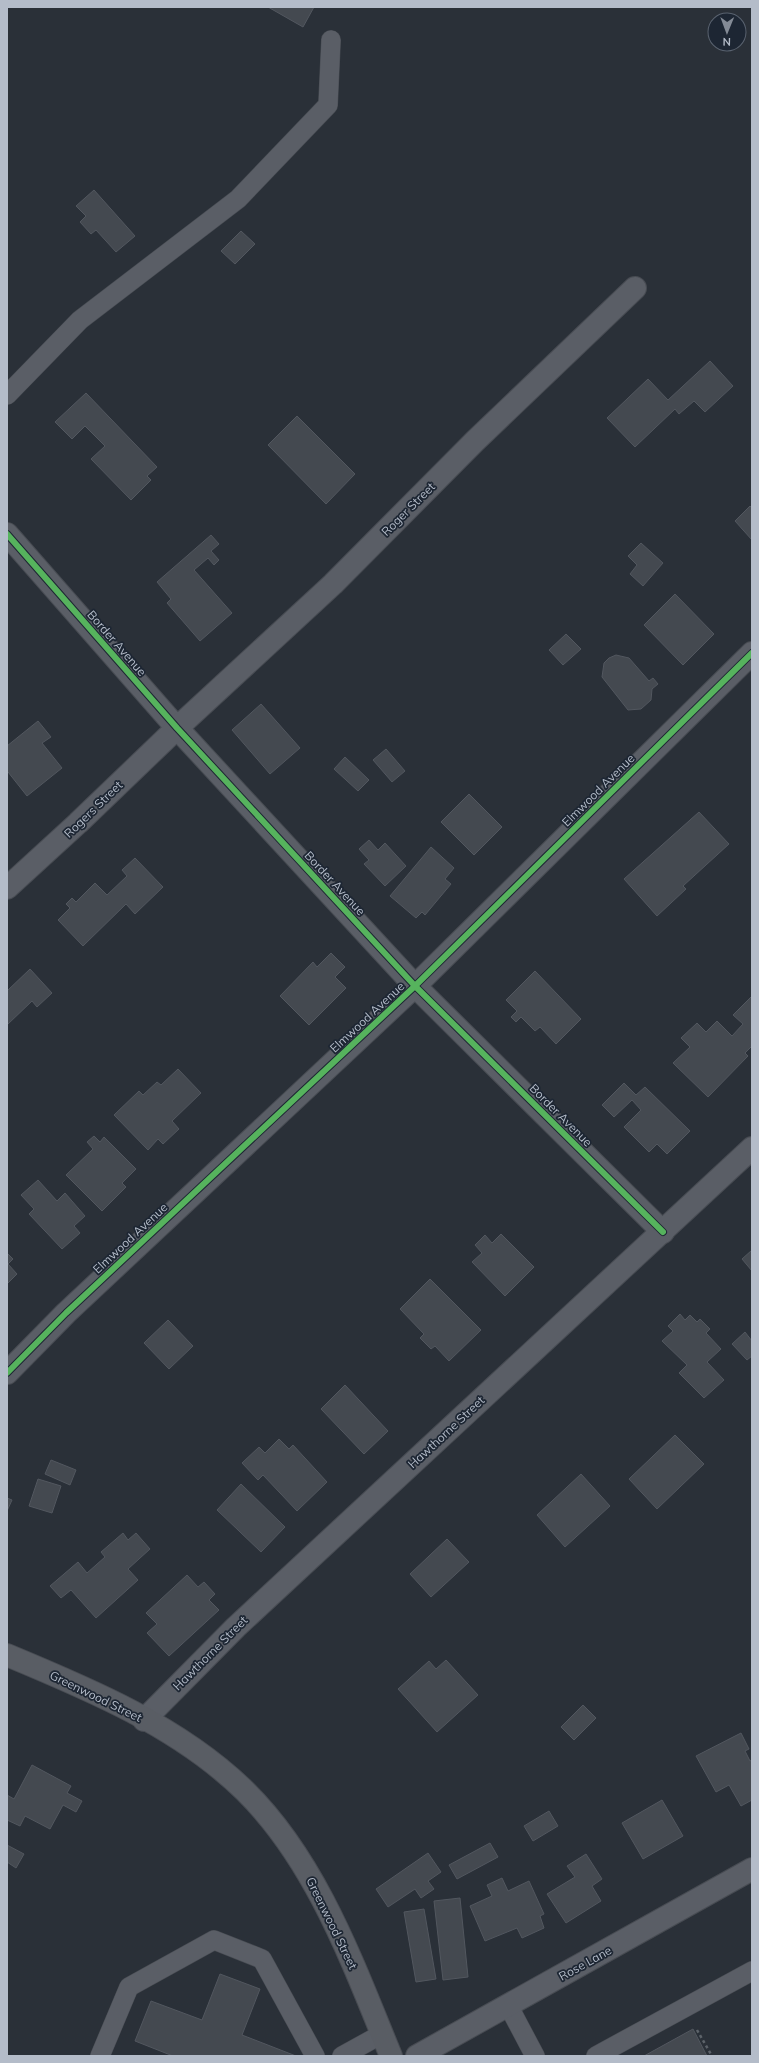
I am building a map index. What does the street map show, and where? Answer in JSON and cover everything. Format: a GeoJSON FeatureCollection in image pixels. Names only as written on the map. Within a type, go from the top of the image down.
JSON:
{"type":"FeatureCollection","features":[{"type":"Feature","properties":{"kind":"street","name":"Roger Street"},"geometry":{"type":"LineString","coordinates":[[177,728],[333,584],[475,442],[636,288]]}},
{"type":"Feature","properties":{"kind":"street","name":"Border Avenue"},"geometry":{"type":"LineString","coordinates":[[7,534],[177,728],[416,986],[663,1232]]}},
{"type":"Feature","properties":{"kind":"street","name":"Elmwood Avenue"},"geometry":{"type":"LineString","coordinates":[[7,1373],[66,1312],[416,986],[752,653]]}},
{"type":"Feature","properties":{"kind":"street","name":"Rogers Street"},"geometry":{"type":"LineString","coordinates":[[7,888],[78,823],[177,728]]}},
{"type":"Feature","properties":{"kind":"street","name":"Hawthorne Street"},"geometry":{"type":"LineString","coordinates":[[144,1720],[236,1627],[752,1148]]}},
{"type":"Feature","properties":{"kind":"street","name":"Greenwood Street"},"geometry":{"type":"LineString","coordinates":[[7,1655],[53,1674],[144,1720],[185,1744],[219,1768],[245,1791],[267,1816],[306,1871],[324,1903],[391,2056]]}},
{"type":"Feature","properties":{"kind":"street","name":"Rose Lane"},"geometry":{"type":"LineString","coordinates":[[417,2056],[752,1869]]}},
{"type":"Feature","properties":{"kind":"lane"},"geometry":{"type":"LineString","coordinates":[[7,395],[80,320],[238,200],[328,105],[331,40]]}},
{"type":"Feature","properties":{"kind":"lane"},"geometry":{"type":"LineString","coordinates":[[100,2056],[129,1987],[214,1940],[262,1960],[315,2056]]}},
{"type":"Feature","properties":{"kind":"lane"},"geometry":{"type":"LineString","coordinates":[[596,2056],[752,1971]]}},
{"type":"Feature","properties":{"kind":"lane"},"geometry":{"type":"LineString","coordinates":[[508,2006],[535,2056]]}},
{"type":"Feature","properties":{"kind":"lane"},"geometry":{"type":"LineString","coordinates":[[342,2056],[382,2034]]}},
{"type":"Feature","properties":{"kind":"path"},"geometry":{"type":"LineString","coordinates":[[696,2029],[712,2056]]}},
{"type":"Feature","properties":{"kind":"building"},"geometry":{"type":"Polygon","coordinates":[[[268,7],[314,7],[303,27],[268,7]]]}},
{"type":"Feature","properties":{"kind":"building"},"geometry":{"type":"Polygon","coordinates":[[[94,190],[135,236],[116,252],[96,230],[91,234],[80,222],[86,216],[76,206],[94,190]]]}},
{"type":"Feature","properties":{"kind":"building"},"geometry":{"type":"Polygon","coordinates":[[[241,231],[255,244],[235,264],[221,251],[241,231]]]}},
{"type":"Feature","properties":{"kind":"building"},"geometry":{"type":"Polygon","coordinates":[[[710,361],[733,386],[705,412],[694,401],[679,414],[675,409],[635,447],[607,418],[648,379],[668,400],[710,361]]]}},
{"type":"Feature","properties":{"kind":"building"},"geometry":{"type":"Polygon","coordinates":[[[86,393],[157,467],[147,476],[151,480],[131,500],[91,459],[105,446],[85,426],[72,439],[55,422],[86,393]]]}},
{"type":"Feature","properties":{"kind":"building"},"geometry":{"type":"Polygon","coordinates":[[[297,416],[355,474],[326,504],[268,445],[297,416]]]}},
{"type":"Feature","properties":{"kind":"building"},"geometry":{"type":"Polygon","coordinates":[[[750,506],[752,508],[752,540],[735,521],[750,506]]]}},
{"type":"Feature","properties":{"kind":"building"},"geometry":{"type":"Polygon","coordinates":[[[211,535],[219,544],[211,551],[219,560],[214,565],[208,558],[194,570],[232,613],[200,641],[167,603],[171,599],[157,582],[211,535]]]}},
{"type":"Feature","properties":{"kind":"building"},"geometry":{"type":"Polygon","coordinates":[[[641,543],[663,563],[643,586],[630,574],[637,565],[628,556],[641,543]]]}},
{"type":"Feature","properties":{"kind":"building"},"geometry":{"type":"Polygon","coordinates":[[[675,594],[714,634],[683,665],[644,625],[675,594]]]}},
{"type":"Feature","properties":{"kind":"building"},"geometry":{"type":"Polygon","coordinates":[[[566,634],[581,649],[563,665],[549,650],[566,634]]]}},
{"type":"Feature","properties":{"kind":"building"},"geometry":{"type":"Polygon","coordinates":[[[616,655],[629,658],[649,681],[653,678],[658,684],[652,689],[651,700],[641,709],[628,710],[602,677],[604,663],[609,658],[616,655]]]}},
{"type":"Feature","properties":{"kind":"building"},"geometry":{"type":"Polygon","coordinates":[[[261,704],[300,748],[270,774],[232,730],[261,704]]]}},
{"type":"Feature","properties":{"kind":"building"},"geometry":{"type":"Polygon","coordinates":[[[38,721],[51,737],[42,743],[62,768],[27,796],[8,772],[7,773],[7,746],[38,721]]]}},
{"type":"Feature","properties":{"kind":"building"},"geometry":{"type":"Polygon","coordinates":[[[386,749],[405,771],[392,782],[373,760],[386,749]]]}},
{"type":"Feature","properties":{"kind":"building"},"geometry":{"type":"Polygon","coordinates":[[[345,757],[369,780],[358,791],[334,769],[345,757]]]}},
{"type":"Feature","properties":{"kind":"building"},"geometry":{"type":"Polygon","coordinates":[[[469,794],[502,827],[474,855],[441,822],[469,794]]]}},
{"type":"Feature","properties":{"kind":"building"},"geometry":{"type":"Polygon","coordinates":[[[699,812],[729,844],[683,886],[686,889],[657,916],[624,879],[699,812]]]}},
{"type":"Feature","properties":{"kind":"building"},"geometry":{"type":"Polygon","coordinates":[[[369,840],[378,850],[385,843],[406,866],[385,886],[364,864],[369,860],[359,849],[369,840]]]}},
{"type":"Feature","properties":{"kind":"building"},"geometry":{"type":"Polygon","coordinates":[[[431,847],[454,868],[445,879],[451,884],[425,915],[422,912],[416,918],[390,896],[431,847]]]}},
{"type":"Feature","properties":{"kind":"building"},"geometry":{"type":"Polygon","coordinates":[[[135,858],[163,887],[135,914],[126,904],[83,946],[58,920],[70,908],[66,904],[72,898],[76,902],[95,883],[107,895],[127,876],[122,870],[135,858]]]}},
{"type":"Feature","properties":{"kind":"building"},"geometry":{"type":"Polygon","coordinates":[[[331,953],[345,967],[335,977],[346,988],[309,1025],[280,996],[313,962],[317,967],[331,953]]]}},
{"type":"Feature","properties":{"kind":"building"},"geometry":{"type":"Polygon","coordinates":[[[30,969],[52,993],[37,1007],[32,1001],[7,1025],[7,991],[30,969]]]}},
{"type":"Feature","properties":{"kind":"building"},"geometry":{"type":"Polygon","coordinates":[[[535,971],[581,1019],[556,1044],[540,1027],[535,1031],[521,1017],[516,1022],[511,1017],[517,1011],[506,1000],[535,971]]]}},
{"type":"Feature","properties":{"kind":"building"},"geometry":{"type":"Polygon","coordinates":[[[752,996],[752,1046],[745,1053],[748,1056],[708,1097],[673,1063],[690,1047],[681,1038],[697,1023],[706,1032],[717,1021],[732,1036],[743,1024],[733,1015],[752,996]]]}},
{"type":"Feature","properties":{"kind":"building"},"geometry":{"type":"Polygon","coordinates":[[[178,1069],[201,1093],[172,1121],[179,1129],[163,1144],[158,1139],[148,1150],[114,1115],[139,1091],[143,1095],[157,1082],[161,1085],[178,1069]]]}},
{"type":"Feature","properties":{"kind":"building"},"geometry":{"type":"Polygon","coordinates":[[[624,1083],[636,1095],[645,1087],[690,1131],[667,1154],[657,1144],[649,1152],[624,1127],[641,1110],[632,1100],[614,1117],[602,1105],[624,1083]]]}},
{"type":"Feature","properties":{"kind":"building"},"geometry":{"type":"Polygon","coordinates":[[[94,1136],[100,1142],[104,1137],[136,1169],[122,1183],[126,1187],[102,1211],[66,1175],[93,1149],[87,1142],[94,1136]]]}},
{"type":"Feature","properties":{"kind":"building"},"geometry":{"type":"Polygon","coordinates":[[[38,1180],[57,1201],[65,1193],[85,1216],[74,1226],[80,1233],[62,1249],[29,1214],[34,1209],[21,1195],[38,1180]]]}},
{"type":"Feature","properties":{"kind":"building"},"geometry":{"type":"Polygon","coordinates":[[[501,1234],[534,1267],[505,1296],[472,1262],[482,1253],[475,1245],[485,1235],[492,1243],[501,1234]]]}},
{"type":"Feature","properties":{"kind":"building"},"geometry":{"type":"Polygon","coordinates":[[[752,1250],[752,1271],[742,1259],[752,1250]]]}},
{"type":"Feature","properties":{"kind":"building"},"geometry":{"type":"Polygon","coordinates":[[[7,1253],[13,1259],[8,1264],[17,1274],[7,1284],[7,1253]]]}},
{"type":"Feature","properties":{"kind":"building"},"geometry":{"type":"Polygon","coordinates":[[[430,1279],[481,1330],[449,1361],[435,1346],[431,1349],[420,1338],[424,1334],[400,1309],[430,1279]]]}},
{"type":"Feature","properties":{"kind":"building"},"geometry":{"type":"Polygon","coordinates":[[[680,1314],[685,1320],[690,1315],[697,1322],[700,1319],[710,1329],[706,1333],[721,1349],[707,1362],[724,1380],[704,1398],[679,1373],[687,1365],[662,1341],[673,1331],[668,1326],[680,1314]]]}},
{"type":"Feature","properties":{"kind":"building"},"geometry":{"type":"Polygon","coordinates":[[[168,1320],[193,1346],[169,1369],[144,1343],[168,1320]]]}},
{"type":"Feature","properties":{"kind":"building"},"geometry":{"type":"Polygon","coordinates":[[[745,1332],[752,1341],[752,1356],[747,1360],[732,1344],[745,1332]]]}},
{"type":"Feature","properties":{"kind":"building"},"geometry":{"type":"Polygon","coordinates":[[[345,1385],[388,1431],[364,1454],[321,1409],[345,1385]]]}},
{"type":"Feature","properties":{"kind":"building"},"geometry":{"type":"Polygon","coordinates":[[[675,1435],[704,1464],[657,1509],[629,1479],[675,1435]]]}},
{"type":"Feature","properties":{"kind":"building"},"geometry":{"type":"Polygon","coordinates":[[[279,1439],[289,1449],[293,1445],[327,1482],[297,1511],[263,1475],[258,1480],[242,1463],[259,1447],[265,1453],[279,1439]]]}},
{"type":"Feature","properties":{"kind":"building"},"geometry":{"type":"Polygon","coordinates":[[[51,1460],[76,1470],[70,1485],[45,1474],[51,1460]]]}},
{"type":"Feature","properties":{"kind":"building"},"geometry":{"type":"Polygon","coordinates":[[[581,1474],[610,1506],[565,1547],[537,1515],[581,1474]]]}},
{"type":"Feature","properties":{"kind":"building"},"geometry":{"type":"Polygon","coordinates":[[[38,1479],[61,1486],[52,1513],[29,1506],[38,1479]]]}},
{"type":"Feature","properties":{"kind":"building"},"geometry":{"type":"Polygon","coordinates":[[[241,1484],[285,1527],[261,1552],[217,1510],[241,1484]]]}},
{"type":"Feature","properties":{"kind":"building"},"geometry":{"type":"Polygon","coordinates":[[[7,1498],[12,1500],[7,1511],[7,1498]]]}},
{"type":"Feature","properties":{"kind":"building"},"geometry":{"type":"Polygon","coordinates":[[[123,1533],[128,1540],[136,1533],[150,1549],[128,1569],[138,1580],[96,1618],[71,1590],[61,1598],[50,1586],[78,1562],[87,1573],[105,1557],[101,1552],[123,1533]]]}},
{"type":"Feature","properties":{"kind":"building"},"geometry":{"type":"Polygon","coordinates":[[[447,1539],[469,1562],[431,1597],[410,1574],[447,1539]]]}},
{"type":"Feature","properties":{"kind":"building"},"geometry":{"type":"Polygon","coordinates":[[[187,1575],[198,1587],[204,1582],[215,1594],[209,1600],[219,1610],[169,1656],[147,1633],[157,1624],[146,1613],[187,1575]]]}},
{"type":"Feature","properties":{"kind":"building"},"geometry":{"type":"Polygon","coordinates":[[[446,1660],[478,1695],[437,1732],[398,1689],[429,1661],[436,1669],[446,1660]]]}},
{"type":"Feature","properties":{"kind":"building"},"geometry":{"type":"Polygon","coordinates":[[[583,1705],[596,1718],[574,1740],[561,1727],[583,1705]]]}},
{"type":"Feature","properties":{"kind":"building"},"geometry":{"type":"Polygon","coordinates":[[[741,1733],[749,1749],[745,1751],[750,1761],[752,1760],[752,1800],[741,1806],[729,1785],[716,1792],[696,1756],[741,1733]]]}},
{"type":"Feature","properties":{"kind":"building"},"geometry":{"type":"Polygon","coordinates":[[[32,1765],[71,1786],[67,1793],[82,1801],[76,1812],[63,1805],[50,1829],[25,1816],[20,1826],[7,1820],[7,1795],[14,1799],[32,1765]]]}},
{"type":"Feature","properties":{"kind":"building"},"geometry":{"type":"Polygon","coordinates":[[[662,1800],[683,1836],[643,1859],[622,1823],[662,1800]]]}},
{"type":"Feature","properties":{"kind":"building"},"geometry":{"type":"Polygon","coordinates":[[[549,1811],[558,1826],[533,1841],[524,1826],[549,1811]]]}},
{"type":"Feature","properties":{"kind":"building"},"geometry":{"type":"Polygon","coordinates":[[[490,1843],[498,1857],[457,1879],[449,1865],[490,1843]]]}},
{"type":"Feature","properties":{"kind":"building"},"geometry":{"type":"Polygon","coordinates":[[[7,1845],[24,1854],[16,1868],[7,1862],[7,1845]]]}},
{"type":"Feature","properties":{"kind":"building"},"geometry":{"type":"Polygon","coordinates":[[[428,1853],[441,1872],[428,1881],[434,1889],[421,1898],[415,1889],[388,1907],[376,1889],[428,1853]]]}},
{"type":"Feature","properties":{"kind":"building"},"geometry":{"type":"Polygon","coordinates":[[[586,1854],[602,1879],[592,1886],[601,1901],[566,1923],[547,1894],[575,1877],[567,1866],[586,1854]]]}},
{"type":"Feature","properties":{"kind":"building"},"geometry":{"type":"Polygon","coordinates":[[[502,1878],[508,1891],[529,1881],[544,1914],[540,1916],[544,1928],[522,1938],[517,1928],[485,1941],[470,1906],[492,1896],[487,1885],[502,1878]]]}},
{"type":"Feature","properties":{"kind":"building"},"geometry":{"type":"Polygon","coordinates":[[[460,1898],[468,1977],[443,1980],[434,1901],[460,1898]]]}},
{"type":"Feature","properties":{"kind":"building"},"geometry":{"type":"Polygon","coordinates":[[[424,1909],[436,1979],[416,1982],[404,1912],[424,1909]]]}},
{"type":"Feature","properties":{"kind":"building"},"geometry":{"type":"Polygon","coordinates":[[[220,1974],[260,1989],[242,2035],[296,2056],[173,2056],[135,2041],[151,2001],[202,2020],[220,1974]]]}},
{"type":"Feature","properties":{"kind":"building"},"geometry":{"type":"Polygon","coordinates":[[[693,2029],[707,2056],[644,2056],[693,2029]]]}},
{"type":"Feature","properties":{"kind":"cycle path"},"geometry":{"type":"LineString","coordinates":[[7,534],[177,728],[415,986],[663,1232]]}},
{"type":"Feature","properties":{"kind":"cycle path"},"geometry":{"type":"LineString","coordinates":[[7,1373],[66,1313],[415,986],[752,653]]}}]}
